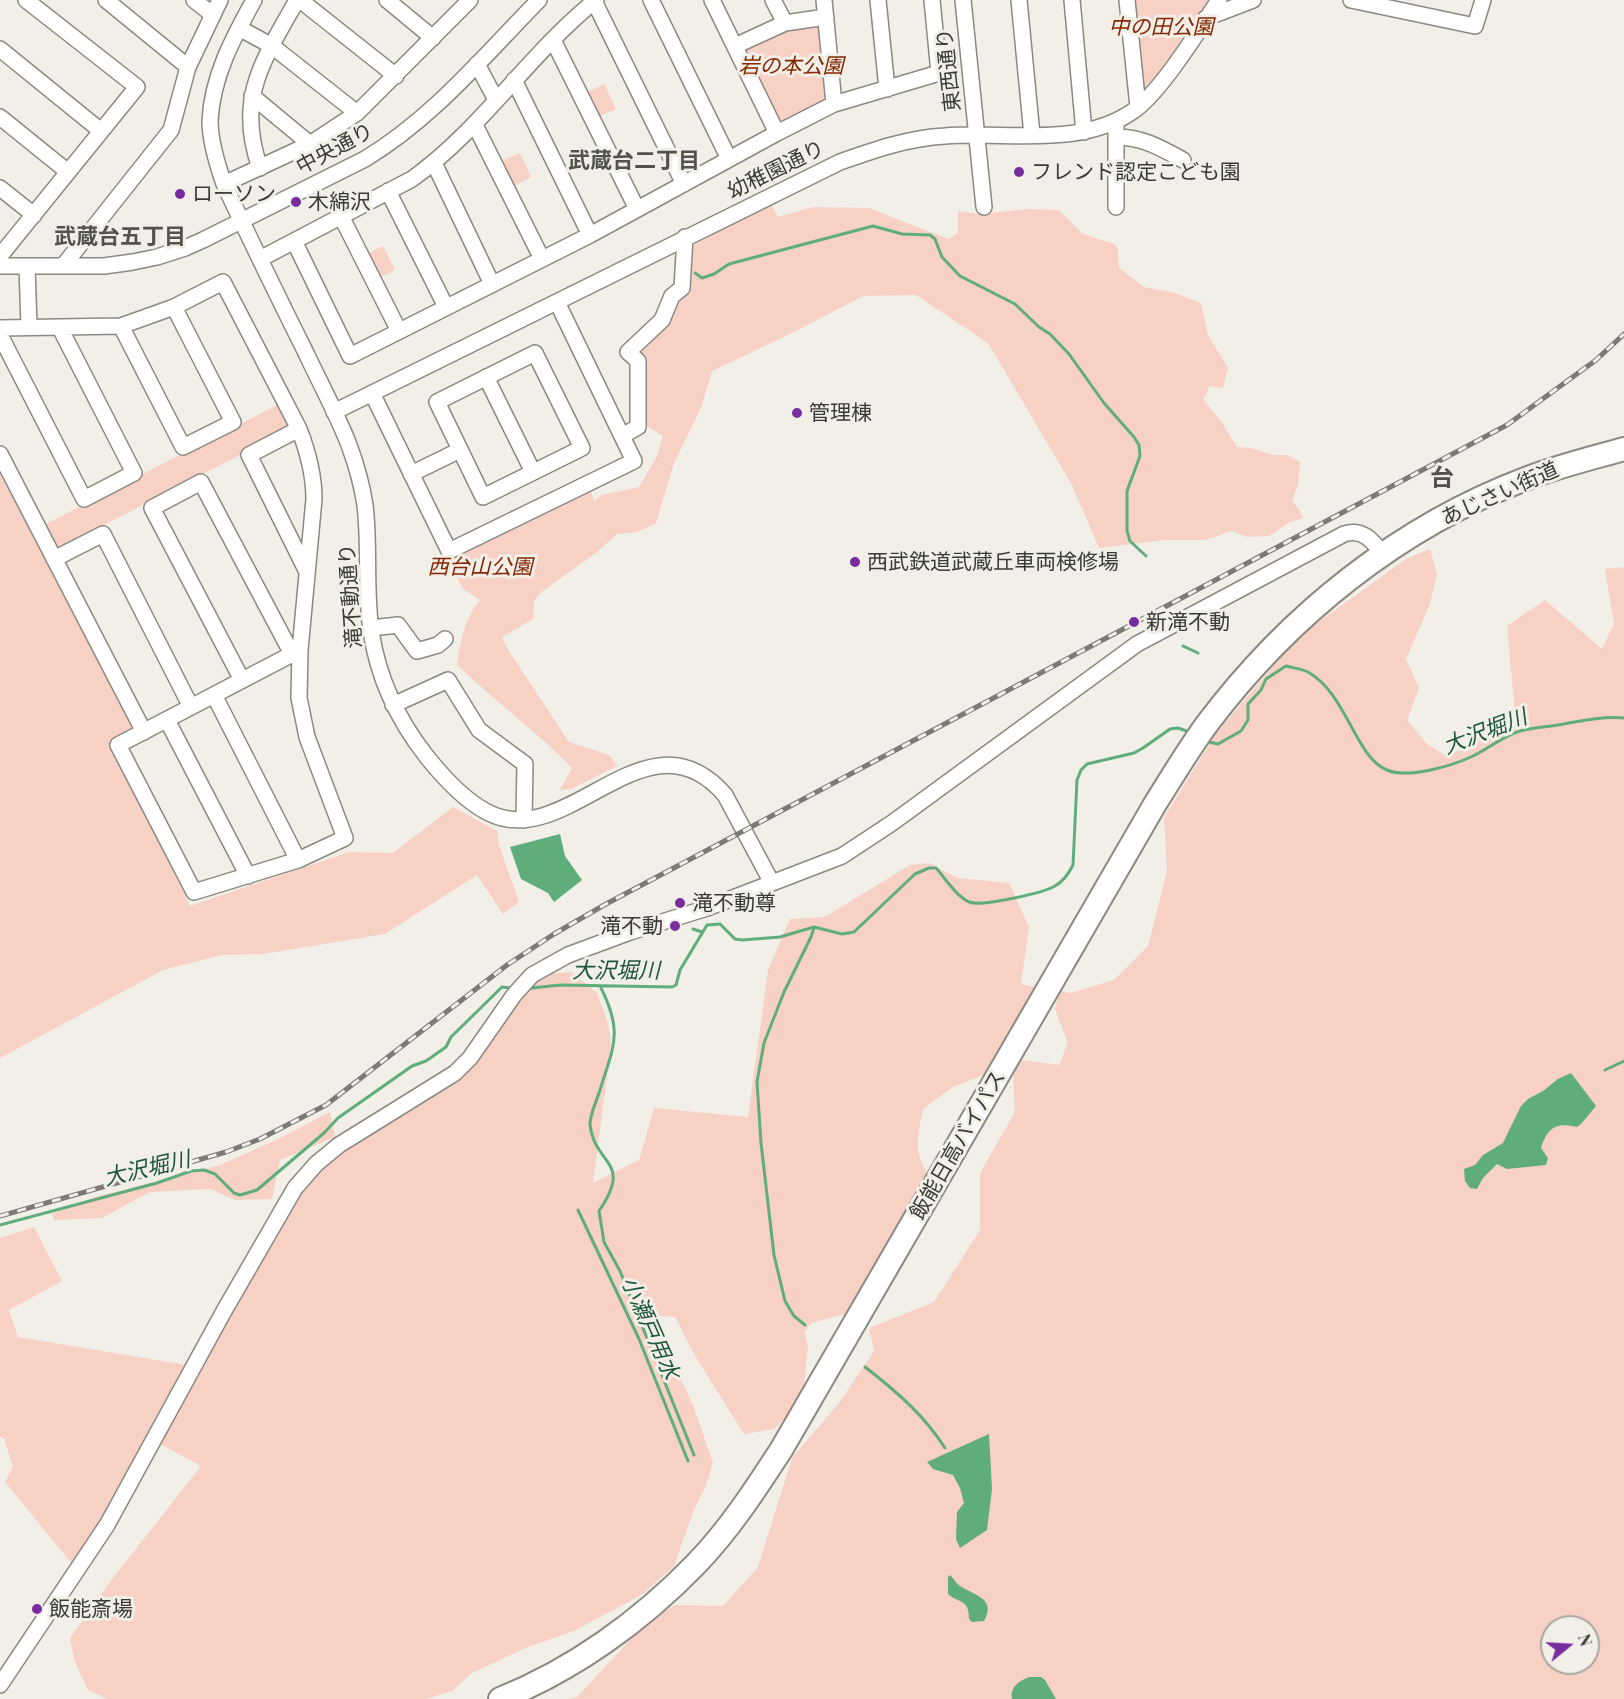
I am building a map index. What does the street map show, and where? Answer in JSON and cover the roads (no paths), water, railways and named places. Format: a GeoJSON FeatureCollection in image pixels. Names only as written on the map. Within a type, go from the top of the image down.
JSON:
{"type":"FeatureCollection","features":[{"type":"Feature","properties":{"kind":"highway","name":"あじさい街道"},"geometry":{"type":"LineString","coordinates":[[1382,554],[1450,514],[1499,490],[1555,468],[1624,449]]}},
{"type":"Feature","properties":{"kind":"highway","name":"飯能日高バイパス"},"geometry":{"type":"LineString","coordinates":[[513,1697],[586,1654],[656,1602],[702,1558],[754,1491],[786,1441],[1155,804],[1189,750],[1232,694],[1286,634],[1382,554]]}},
{"type":"Feature","properties":{"kind":"street"},"geometry":{"type":"LineString","coordinates":[[0,256],[137,87],[26,0]]}},
{"type":"Feature","properties":{"kind":"street"},"geometry":{"type":"LineString","coordinates":[[106,0],[188,67]]}},
{"type":"Feature","properties":{"kind":"street"},"geometry":{"type":"LineString","coordinates":[[194,0],[213,15]]}},
{"type":"Feature","properties":{"kind":"street"},"geometry":{"type":"LineString","coordinates":[[63,266],[171,130],[188,67],[220,0]]}},
{"type":"Feature","properties":{"kind":"street","name":"滝不動通り"},"geometry":{"type":"LineString","coordinates":[[254,0],[223,61],[216,83],[210,122],[215,157],[224,184],[348,443],[365,504],[371,628],[376,658],[393,705],[412,737],[433,764],[460,792],[487,812],[507,819],[524,820],[559,810],[641,769],[657,767],[691,770],[715,784],[725,795],[772,883]]}},
{"type":"Feature","properties":{"kind":"street"},"geometry":{"type":"LineString","coordinates":[[260,168],[249,123],[252,96],[258,76],[272,46],[299,0],[396,76]]}},
{"type":"Feature","properties":{"kind":"street"},"geometry":{"type":"LineString","coordinates":[[387,0],[433,38]]}},
{"type":"Feature","properties":{"kind":"street"},"geometry":{"type":"LineString","coordinates":[[224,184],[310,144],[357,114],[470,0]]}},
{"type":"Feature","properties":{"kind":"street","name":"中央通り"},"geometry":{"type":"LineString","coordinates":[[0,266],[104,266],[133,262],[185,248],[242,221],[387,146],[430,110],[539,0]]}},
{"type":"Feature","properties":{"kind":"street"},"geometry":{"type":"LineString","coordinates":[[651,0],[729,159]]}},
{"type":"Feature","properties":{"kind":"street"},"geometry":{"type":"LineString","coordinates":[[712,0],[777,133]]}},
{"type":"Feature","properties":{"kind":"street"},"geometry":{"type":"LineString","coordinates":[[773,0],[785,23]]}},
{"type":"Feature","properties":{"kind":"street"},"geometry":{"type":"LineString","coordinates":[[824,0],[834,104]]}},
{"type":"Feature","properties":{"kind":"street"},"geometry":{"type":"LineString","coordinates":[[878,0],[886,89]]}},
{"type":"Feature","properties":{"kind":"street"},"geometry":{"type":"LineString","coordinates":[[294,241],[350,356],[590,235],[834,104],[939,73],[933,0]]}},
{"type":"Feature","properties":{"kind":"street","name":"東西通り"},"geometry":{"type":"LineString","coordinates":[[963,0],[984,207]]}},
{"type":"Feature","properties":{"kind":"street"},"geometry":{"type":"LineString","coordinates":[[1019,0],[1032,135]]}},
{"type":"Feature","properties":{"kind":"street"},"geometry":{"type":"LineString","coordinates":[[1072,0],[1084,132]]}},
{"type":"Feature","properties":{"kind":"street"},"geometry":{"type":"LineString","coordinates":[[1127,0],[1138,107]]}},
{"type":"Feature","properties":{"kind":"street","name":"幼稚園通り"},"geometry":{"type":"LineString","coordinates":[[334,412],[840,162],[878,148],[916,139],[1084,132],[1116,121],[1138,107],[1160,84],[1219,0]]}},
{"type":"Feature","properties":{"kind":"street"},"geometry":{"type":"LineString","coordinates":[[1206,18],[1254,0]]}},
{"type":"Feature","properties":{"kind":"street"},"geometry":{"type":"LineString","coordinates":[[1351,0],[1475,26],[1483,0]]}},
{"type":"Feature","properties":{"kind":"street"},"geometry":{"type":"LineString","coordinates":[[260,258],[412,179],[434,163],[475,125],[553,40],[595,1],[684,184]]}},
{"type":"Feature","properties":{"kind":"street"},"geometry":{"type":"LineString","coordinates":[[735,46],[785,23],[826,17]]}},
{"type":"Feature","properties":{"kind":"street"},"geometry":{"type":"LineString","coordinates":[[239,28],[272,46],[357,114]]}},
{"type":"Feature","properties":{"kind":"street"},"geometry":{"type":"LineString","coordinates":[[553,40],[636,209]]}},
{"type":"Feature","properties":{"kind":"street"},"geometry":{"type":"LineString","coordinates":[[0,50],[101,131]]}},
{"type":"Feature","properties":{"kind":"street"},"geometry":{"type":"LineString","coordinates":[[477,64],[496,100]]}},
{"type":"Feature","properties":{"kind":"street"},"geometry":{"type":"LineString","coordinates":[[514,80],[590,235]]}},
{"type":"Feature","properties":{"kind":"street"},"geometry":{"type":"LineString","coordinates":[[252,96],[310,144]]}},
{"type":"Feature","properties":{"kind":"street"},"geometry":{"type":"LineString","coordinates":[[0,117],[68,172]]}},
{"type":"Feature","properties":{"kind":"street"},"geometry":{"type":"LineString","coordinates":[[1116,121],[1116,207]]}},
{"type":"Feature","properties":{"kind":"street"},"geometry":{"type":"LineString","coordinates":[[475,125],[542,259]]}},
{"type":"Feature","properties":{"kind":"street"},"geometry":{"type":"LineString","coordinates":[[1116,137],[1130,137],[1152,143],[1183,160]]}},
{"type":"Feature","properties":{"kind":"street"},"geometry":{"type":"LineString","coordinates":[[434,163],[492,284]]}},
{"type":"Feature","properties":{"kind":"street"},"geometry":{"type":"LineString","coordinates":[[0,188],[34,215]]}},
{"type":"Feature","properties":{"kind":"street"},"geometry":{"type":"LineString","coordinates":[[388,191],[446,307]]}},
{"type":"Feature","properties":{"kind":"street"},"geometry":{"type":"LineString","coordinates":[[341,216],[399,331]]}},
{"type":"Feature","properties":{"kind":"street"},"geometry":{"type":"LineString","coordinates":[[622,436],[638,427],[638,361],[628,351],[662,320],[672,296],[682,288],[686,237]]}},
{"type":"Feature","properties":{"kind":"street"},"geometry":{"type":"LineString","coordinates":[[27,266],[29,327]]}},
{"type":"Feature","properties":{"kind":"street"},"geometry":{"type":"LineString","coordinates":[[0,328],[121,326],[174,307],[223,282],[299,429],[307,451],[314,486],[314,500],[296,652],[299,698],[307,737],[345,838],[298,860],[194,892],[118,745],[296,652]]}},
{"type":"Feature","properties":{"kind":"street"},"geometry":{"type":"LineString","coordinates":[[372,393],[449,551],[634,461],[557,302]]}},
{"type":"Feature","properties":{"kind":"street"},"geometry":{"type":"LineString","coordinates":[[121,326],[183,447],[233,422],[174,307]]}},
{"type":"Feature","properties":{"kind":"street"},"geometry":{"type":"LineString","coordinates":[[0,335],[84,499],[134,473],[60,328]]}},
{"type":"Feature","properties":{"kind":"street"},"geometry":{"type":"LineString","coordinates":[[535,353],[582,448],[483,497],[460,450],[437,402],[535,353]]}},
{"type":"Feature","properties":{"kind":"street"},"geometry":{"type":"LineString","coordinates":[[486,377],[533,472]]}},
{"type":"Feature","properties":{"kind":"street"},"geometry":{"type":"LineString","coordinates":[[299,429],[249,455],[307,572]]}},
{"type":"Feature","properties":{"kind":"street"},"geometry":{"type":"LineString","coordinates":[[411,474],[460,450]]}},
{"type":"Feature","properties":{"kind":"street"},"geometry":{"type":"LineString","coordinates":[[1,457],[144,732]]}},
{"type":"Feature","properties":{"kind":"street"},"geometry":{"type":"LineString","coordinates":[[242,680],[152,508],[201,482],[296,652]]}},
{"type":"Feature","properties":{"kind":"street"},"geometry":{"type":"LineString","coordinates":[[0,1685],[107,1525],[224,1311],[295,1188],[316,1164],[339,1145],[455,1073],[476,1051],[514,996],[532,975],[568,955],[651,925],[707,908],[842,856],[861,846],[1137,644],[1344,534],[1352,531],[1361,533],[1373,541],[1382,554]]}},
{"type":"Feature","properties":{"kind":"street"},"geometry":{"type":"LineString","coordinates":[[54,559],[103,534],[191,707]]}},
{"type":"Feature","properties":{"kind":"street"},"geometry":{"type":"LineString","coordinates":[[371,628],[398,626],[417,651],[438,645],[445,639]]}},
{"type":"Feature","properties":{"kind":"street"},"geometry":{"type":"LineString","coordinates":[[393,705],[447,680],[479,730],[525,764],[524,820]]}},
{"type":"Feature","properties":{"kind":"street"},"geometry":{"type":"LineString","coordinates":[[214,695],[298,860]]}},
{"type":"Feature","properties":{"kind":"street"},"geometry":{"type":"LineString","coordinates":[[167,720],[248,876]]}},
{"type":"Feature","properties":{"kind":"waterway"},"geometry":{"type":"LineString","coordinates":[[695,273],[702,278],[714,274],[729,264],[873,226],[902,234],[930,235],[935,239],[942,257],[960,276],[1015,304],[1039,327],[1050,334],[1069,354],[1104,403],[1134,437],[1139,445],[1140,456],[1127,491],[1127,531],[1130,541],[1146,556]]}},
{"type":"Feature","properties":{"kind":"waterway"},"geometry":{"type":"LineString","coordinates":[[1183,646],[1198,653]]}},
{"type":"Feature","properties":{"kind":"waterway","name":"大沢堀川"},"geometry":{"type":"LineString","coordinates":[[1205,741],[1218,744],[1241,731],[1248,720],[1248,704],[1261,690],[1266,679],[1286,666],[1308,672],[1321,682],[1342,709],[1358,739],[1376,763],[1387,770],[1396,772],[1418,772],[1452,764],[1524,730],[1597,719],[1624,718]]}},
{"type":"Feature","properties":{"kind":"waterway","name":"大沢堀川"},"geometry":{"type":"LineString","coordinates":[[532,988],[560,985],[672,987],[676,985],[680,970],[707,925],[720,924],[735,939],[742,940],[780,937],[814,927],[842,934],[854,932],[915,874],[929,868],[936,868],[955,891],[969,902],[986,903],[1048,889],[1064,879],[1073,865],[1077,780],[1081,770],[1087,764],[1134,753],[1170,729],[1178,728],[1192,733]]}},
{"type":"Feature","properties":{"kind":"waterway"},"geometry":{"type":"LineString","coordinates":[[805,1325],[794,1316],[785,1301],[774,1255],[761,1143],[757,1082],[764,1043],[784,992],[814,928]]}},
{"type":"Feature","properties":{"kind":"waterway"},"geometry":{"type":"LineString","coordinates":[[693,929],[702,932]]}},
{"type":"Feature","properties":{"kind":"waterway","name":"大沢堀川"},"geometry":{"type":"LineString","coordinates":[[0,1225],[157,1183],[191,1171],[204,1170],[215,1174],[234,1193],[240,1195],[257,1190],[324,1133],[338,1118],[412,1066],[426,1061],[446,1047],[451,1037],[502,987],[510,988]]}},
{"type":"Feature","properties":{"kind":"waterway"},"geometry":{"type":"LineString","coordinates":[[601,988],[612,1017],[614,1040],[590,1124],[593,1138],[613,1172],[609,1194],[599,1211],[604,1242],[620,1271],[694,1455]]}},
{"type":"Feature","properties":{"kind":"waterway"},"geometry":{"type":"LineString","coordinates":[[1605,1070],[1624,1061]]}},
{"type":"Feature","properties":{"kind":"waterway","name":"小瀬戸用水"},"geometry":{"type":"LineString","coordinates":[[578,1210],[639,1339],[688,1461]]}},
{"type":"Feature","properties":{"kind":"waterway"},"geometry":{"type":"LineString","coordinates":[[865,1367],[909,1404],[945,1448]]}},
{"type":"Feature","properties":{"kind":"railway"},"geometry":{"type":"LineString","coordinates":[[0,1216],[226,1152],[260,1139],[326,1105],[507,965],[554,934],[606,904],[1507,425],[1596,360],[1624,334]]}},
{"type":"Feature","properties":{"kind":"place","name":"フレンド認定こども園"},"geometry":{"type":"Point","coordinates":[1019,172]}},
{"type":"Feature","properties":{"kind":"place","name":"ローソン"},"geometry":{"type":"Point","coordinates":[180,194]}},
{"type":"Feature","properties":{"kind":"place","name":"木綿沢"},"geometry":{"type":"Point","coordinates":[296,202]}},
{"type":"Feature","properties":{"kind":"place","name":"管理棟"},"geometry":{"type":"Point","coordinates":[797,413]}},
{"type":"Feature","properties":{"kind":"place","name":"西武鉄道武蔵丘車両検修場"},"geometry":{"type":"Point","coordinates":[855,562]}},
{"type":"Feature","properties":{"kind":"place","name":"新滝不動"},"geometry":{"type":"Point","coordinates":[1134,622]}},
{"type":"Feature","properties":{"kind":"place","name":"滝不動尊"},"geometry":{"type":"Point","coordinates":[680,903]}},
{"type":"Feature","properties":{"kind":"place","name":"滝不動"},"geometry":{"type":"Point","coordinates":[675,926]}},
{"type":"Feature","properties":{"kind":"place","name":"飯能斎場"},"geometry":{"type":"Point","coordinates":[37,1609]}},
{"type":"Feature","properties":{"kind":"district","name":"武蔵台二丁目"},"geometry":{"type":"Point","coordinates":[634,161]}},
{"type":"Feature","properties":{"kind":"district","name":"武蔵台五丁目"},"geometry":{"type":"Point","coordinates":[120,237]}},
{"type":"Feature","properties":{"kind":"district","name":"台"},"geometry":{"type":"Point","coordinates":[1442,479]}},
{"type":"Feature","properties":{"kind":"park label","name":"中の田公園"},"geometry":{"type":"Point","coordinates":[1161,27]}},
{"type":"Feature","properties":{"kind":"park label","name":"岩の本公園"},"geometry":{"type":"Point","coordinates":[791,66]}},
{"type":"Feature","properties":{"kind":"park label","name":"西台山公園"},"geometry":{"type":"Point","coordinates":[480,567]}}]}
